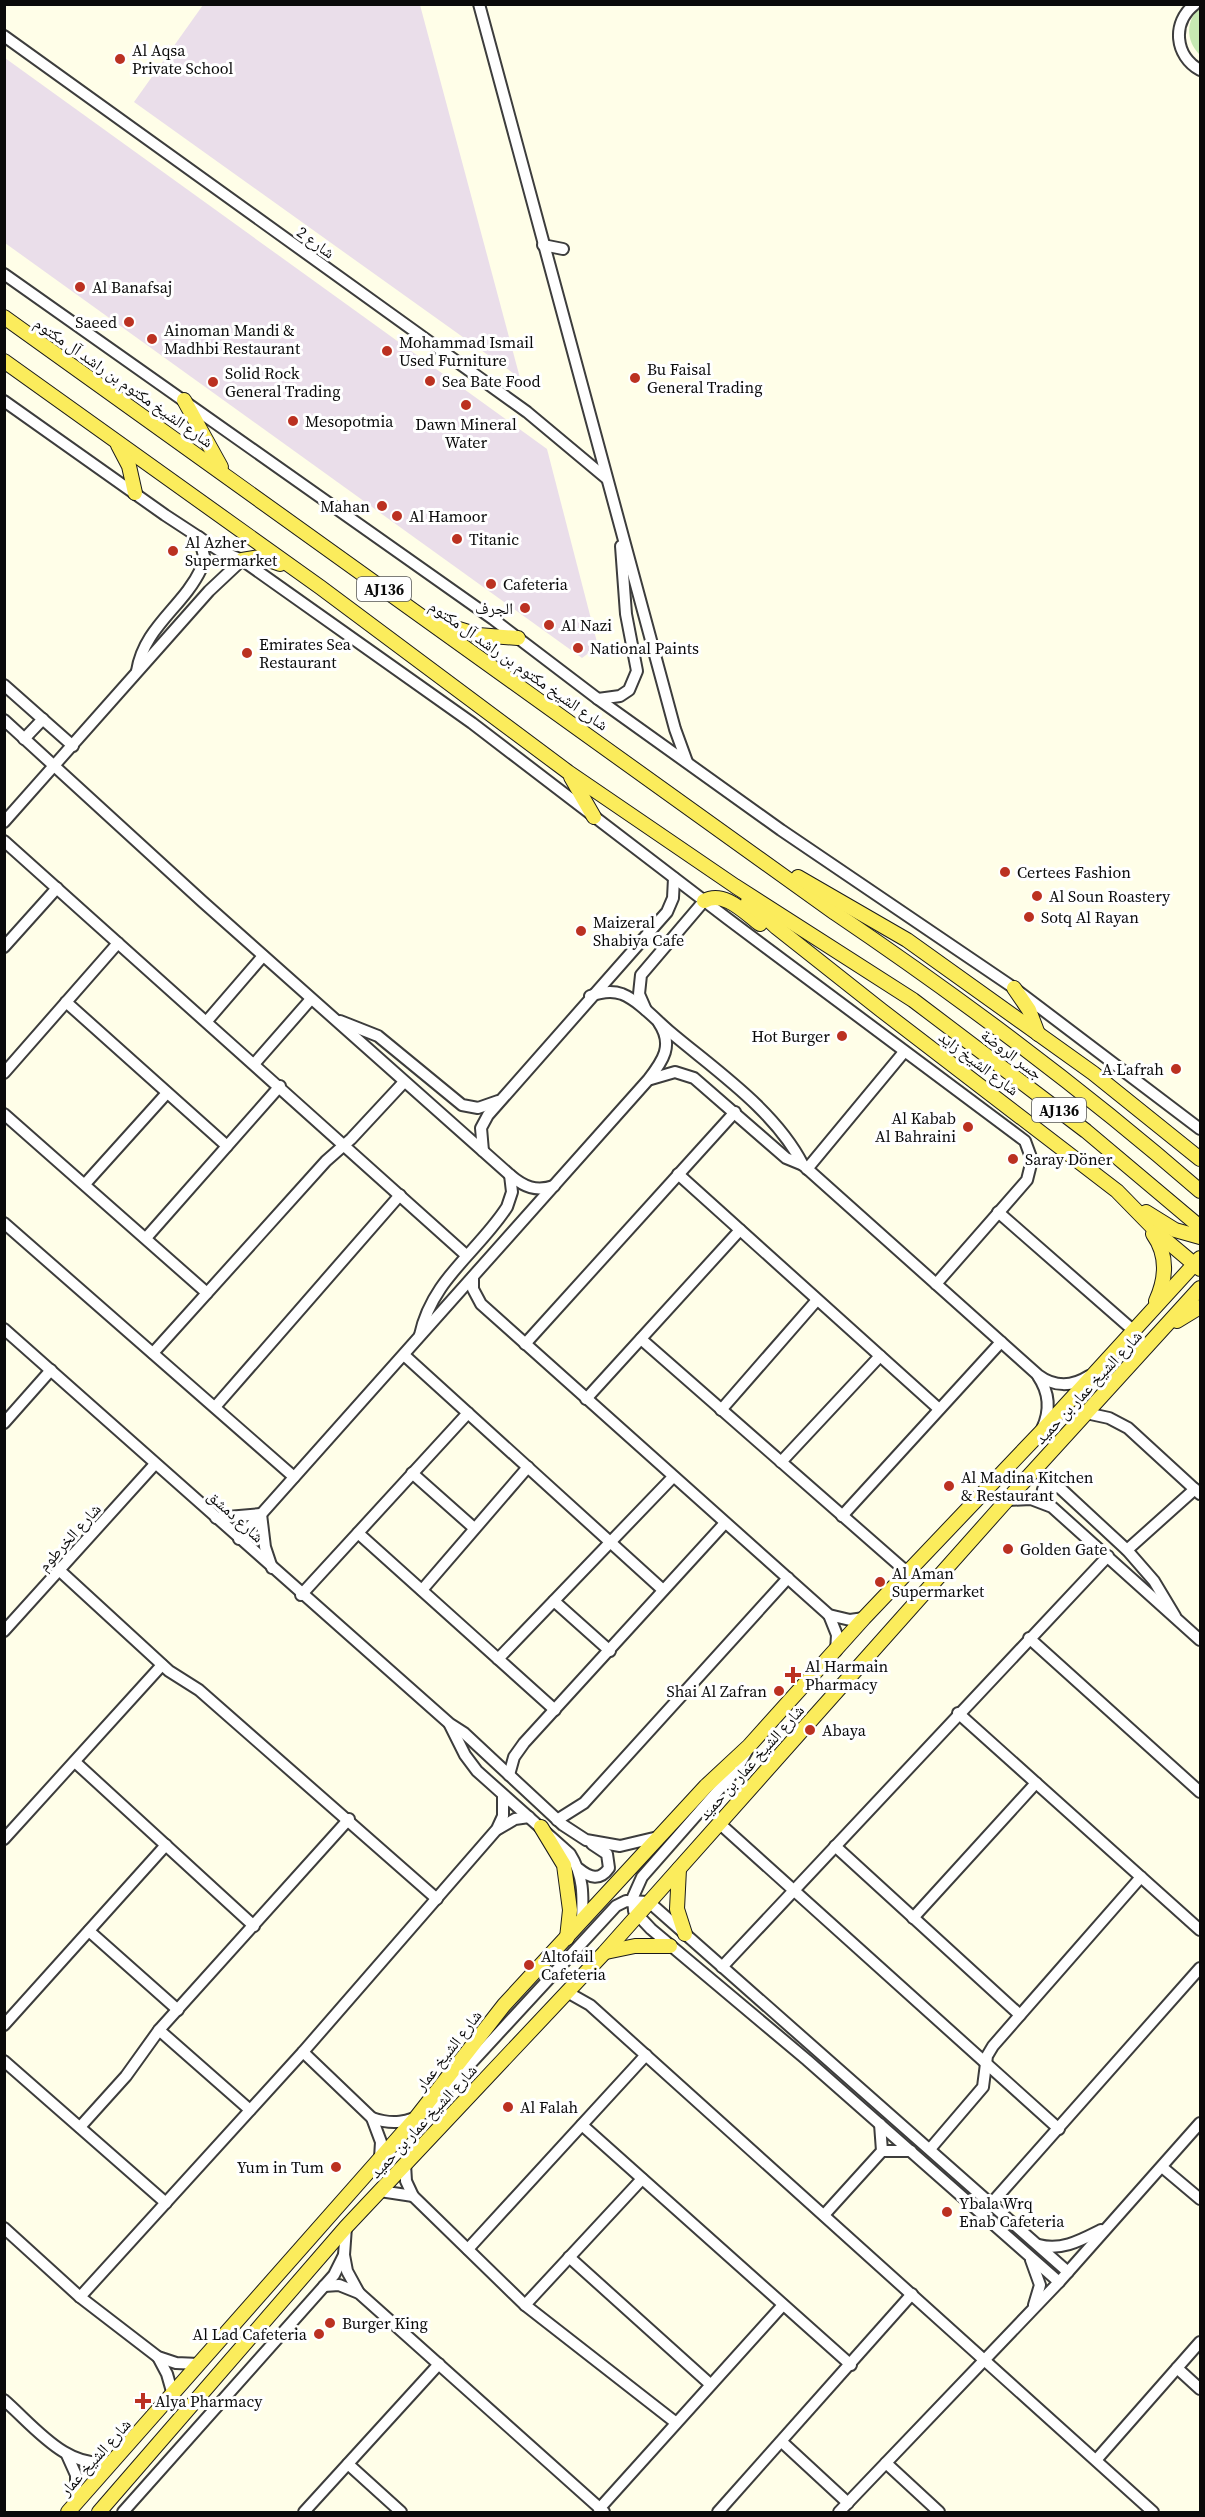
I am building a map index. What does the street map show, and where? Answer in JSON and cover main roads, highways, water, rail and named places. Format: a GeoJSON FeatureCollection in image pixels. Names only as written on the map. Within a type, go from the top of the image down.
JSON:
{"type":"FeatureCollection","features":[{"type":"Feature","properties":{"kind":"main road","name":"شارع الشيخ مكتوم بن راشد آل مكتوم"},"geometry":{"type":"LineString","coordinates":[[4,317],[835,913],[927,975]]}},
{"type":"Feature","properties":{"kind":"main road","name":"AJ136"},"geometry":{"type":"LineString","coordinates":[[4,361],[306,577],[568,772],[735,886]]}},
{"type":"Feature","properties":{"kind":"main road"},"geometry":{"type":"LineString","coordinates":[[184,400],[197,419],[211,453],[225,474]]}},
{"type":"Feature","properties":{"kind":"main road"},"geometry":{"type":"LineString","coordinates":[[115,441],[129,466],[135,492]]}},
{"type":"Feature","properties":{"kind":"main road"},"geometry":{"type":"LineString","coordinates":[[242,560],[260,557],[306,577]]}},
{"type":"Feature","properties":{"kind":"main road"},"geometry":{"type":"LineString","coordinates":[[422,617],[478,635],[518,638]]}},
{"type":"Feature","properties":{"kind":"main road"},"geometry":{"type":"LineString","coordinates":[[568,772],[594,818]]}},
{"type":"Feature","properties":{"kind":"main road"},"geometry":{"type":"LineString","coordinates":[[764,860],[837,898],[907,940],[1038,1034],[1198,1155]]}},
{"type":"Feature","properties":{"kind":"main road","name":"جسر الروضة"},"geometry":{"type":"LineString","coordinates":[[735,886],[913,1000],[1058,1110],[1198,1233]]}},
{"type":"Feature","properties":{"kind":"main road","name":"شارع الشيخ زايد"},"geometry":{"type":"LineString","coordinates":[[735,886],[776,927],[1118,1191],[1161,1236],[1198,1264]]}},
{"type":"Feature","properties":{"kind":"main road"},"geometry":{"type":"LineString","coordinates":[[704,901],[711,897],[721,897],[732,903],[867,1003],[881,1010]]}},
{"type":"Feature","properties":{"kind":"main road","name":"جسر الروضة"},"geometry":{"type":"LineString","coordinates":[[927,975],[1054,1070],[1200,1191]]}},
{"type":"Feature","properties":{"kind":"main road"},"geometry":{"type":"LineString","coordinates":[[1014,988],[1029,1010],[1038,1034]]}},
{"type":"Feature","properties":{"kind":"main road"},"geometry":{"type":"LineString","coordinates":[[1083,1165],[1144,1225],[1161,1248],[1164,1264],[1162,1287],[1150,1313]]}},
{"type":"Feature","properties":{"kind":"main road"},"geometry":{"type":"LineString","coordinates":[[1118,1191],[1160,1222],[1198,1233]]}},
{"type":"Feature","properties":{"kind":"main road","name":"شارع الشيخ عمار بن حميد"},"geometry":{"type":"LineString","coordinates":[[864,1618],[1198,1264]]}},
{"type":"Feature","properties":{"kind":"main road","name":"شارع الشيخ عمار بن حميد"},"geometry":{"type":"LineString","coordinates":[[99,2512],[346,2227],[604,1953],[1200,1288]]}},
{"type":"Feature","properties":{"kind":"main road"},"geometry":{"type":"LineString","coordinates":[[1167,1326],[1200,1309]]}},
{"type":"Feature","properties":{"kind":"main road","name":"شارع الشيخ عمار"},"geometry":{"type":"LineString","coordinates":[[72,2508],[415,2119],[482,2032],[660,1836],[749,1746],[864,1618]]}},
{"type":"Feature","properties":{"kind":"main road"},"geometry":{"type":"LineString","coordinates":[[542,1827],[564,1865],[570,1910],[567,1938]]}},
{"type":"Feature","properties":{"kind":"main road"},"geometry":{"type":"LineString","coordinates":[[679,1869],[677,1909],[685,1934]]}},
{"type":"Feature","properties":{"kind":"main road"},"geometry":{"type":"LineString","coordinates":[[604,1953],[635,1946],[670,1946]]}},
{"type":"Feature","properties":{"kind":"place","name":"Al Aqsa Private School"},"geometry":{"type":"Point","coordinates":[120,59]}},
{"type":"Feature","properties":{"kind":"place","name":"Al Banafsaj"},"geometry":{"type":"Point","coordinates":[80,287]}},
{"type":"Feature","properties":{"kind":"place","name":"Saeed"},"geometry":{"type":"Point","coordinates":[129,322]}},
{"type":"Feature","properties":{"kind":"place","name":"Ainoman Mandi & Madhbi Restaurant"},"geometry":{"type":"Point","coordinates":[152,339]}},
{"type":"Feature","properties":{"kind":"place","name":"Mohammad Ismail Used Furniture"},"geometry":{"type":"Point","coordinates":[387,351]}},
{"type":"Feature","properties":{"kind":"place","name":"Bu Faisal General Trading"},"geometry":{"type":"Point","coordinates":[635,378]}},
{"type":"Feature","properties":{"kind":"place","name":"Sea Bate Food"},"geometry":{"type":"Point","coordinates":[430,381]}},
{"type":"Feature","properties":{"kind":"place","name":"Solid Rock General Trading"},"geometry":{"type":"Point","coordinates":[213,382]}},
{"type":"Feature","properties":{"kind":"place","name":"Dawn Mineral Water"},"geometry":{"type":"Point","coordinates":[466,405]}},
{"type":"Feature","properties":{"kind":"place","name":"Mesopotmia"},"geometry":{"type":"Point","coordinates":[293,421]}},
{"type":"Feature","properties":{"kind":"place","name":"Mahan"},"geometry":{"type":"Point","coordinates":[382,506]}},
{"type":"Feature","properties":{"kind":"place","name":"Al Hamoor"},"geometry":{"type":"Point","coordinates":[397,516]}},
{"type":"Feature","properties":{"kind":"place","name":"Titanic"},"geometry":{"type":"Point","coordinates":[457,539]}},
{"type":"Feature","properties":{"kind":"place","name":"Al Azher Supermarket"},"geometry":{"type":"Point","coordinates":[173,551]}},
{"type":"Feature","properties":{"kind":"place","name":"Cafeteria"},"geometry":{"type":"Point","coordinates":[491,584]}},
{"type":"Feature","properties":{"kind":"place","name":"الجرف"},"geometry":{"type":"Point","coordinates":[525,608]}},
{"type":"Feature","properties":{"kind":"place","name":"Al Nazi"},"geometry":{"type":"Point","coordinates":[549,625]}},
{"type":"Feature","properties":{"kind":"place","name":"National Paints"},"geometry":{"type":"Point","coordinates":[578,648]}},
{"type":"Feature","properties":{"kind":"place","name":"Emirates Sea Restaurant"},"geometry":{"type":"Point","coordinates":[247,653]}},
{"type":"Feature","properties":{"kind":"place","name":"Certees Fashion"},"geometry":{"type":"Point","coordinates":[1005,872]}},
{"type":"Feature","properties":{"kind":"place","name":"Al Soun Roastery"},"geometry":{"type":"Point","coordinates":[1037,896]}},
{"type":"Feature","properties":{"kind":"place","name":"Sotq Al Rayan"},"geometry":{"type":"Point","coordinates":[1029,917]}},
{"type":"Feature","properties":{"kind":"place","name":"Maizeral Shabiya Cafe"},"geometry":{"type":"Point","coordinates":[581,931]}},
{"type":"Feature","properties":{"kind":"place","name":"Hot Burger"},"geometry":{"type":"Point","coordinates":[842,1036]}},
{"type":"Feature","properties":{"kind":"place","name":"A Lafrah"},"geometry":{"type":"Point","coordinates":[1176,1069]}},
{"type":"Feature","properties":{"kind":"place","name":"Al Kabab Al Bahraini"},"geometry":{"type":"Point","coordinates":[968,1127]}},
{"type":"Feature","properties":{"kind":"place","name":"Saray Döner"},"geometry":{"type":"Point","coordinates":[1013,1159]}},
{"type":"Feature","properties":{"kind":"place","name":"Al Madina Kitchen & Restaurant"},"geometry":{"type":"Point","coordinates":[949,1486]}},
{"type":"Feature","properties":{"kind":"place","name":"Golden Gate"},"geometry":{"type":"Point","coordinates":[1008,1549]}},
{"type":"Feature","properties":{"kind":"place","name":"Al Aman Supermarket"},"geometry":{"type":"Point","coordinates":[880,1582]}},
{"type":"Feature","properties":{"kind":"place","name":"Al Harmain Pharmacy"},"geometry":{"type":"Point","coordinates":[793,1675]}},
{"type":"Feature","properties":{"kind":"place","name":"Shai Al Zafran"},"geometry":{"type":"Point","coordinates":[779,1691]}},
{"type":"Feature","properties":{"kind":"place","name":"Abaya"},"geometry":{"type":"Point","coordinates":[810,1730]}},
{"type":"Feature","properties":{"kind":"place","name":"Altofail Cafeteria"},"geometry":{"type":"Point","coordinates":[529,1965]}},
{"type":"Feature","properties":{"kind":"place","name":"Al Falah"},"geometry":{"type":"Point","coordinates":[508,2107]}},
{"type":"Feature","properties":{"kind":"place","name":"Yum in Tum"},"geometry":{"type":"Point","coordinates":[336,2167]}},
{"type":"Feature","properties":{"kind":"place","name":"Ybala Wrq Enab Cafeteria"},"geometry":{"type":"Point","coordinates":[947,2212]}},
{"type":"Feature","properties":{"kind":"place","name":"Burger King"},"geometry":{"type":"Point","coordinates":[330,2323]}},
{"type":"Feature","properties":{"kind":"place","name":"Al Lad Cafeteria"},"geometry":{"type":"Point","coordinates":[319,2334]}},
{"type":"Feature","properties":{"kind":"place","name":"Alya Pharmacy"},"geometry":{"type":"Point","coordinates":[143,2401]}}]}
